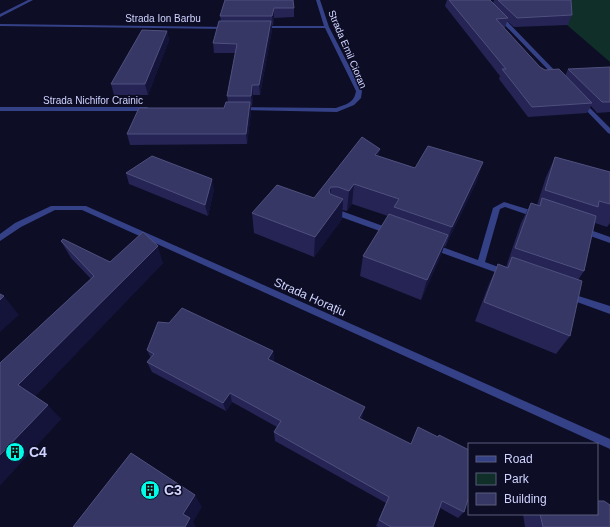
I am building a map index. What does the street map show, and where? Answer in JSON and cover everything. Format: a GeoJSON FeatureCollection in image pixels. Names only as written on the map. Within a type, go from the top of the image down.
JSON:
{"type":"FeatureCollection","features":[{"type":"Feature","properties":{"kind":"street"},"geometry":{"type":"LineString","coordinates":[[0,16],[31,0]]}},
{"type":"Feature","properties":{"kind":"street","name":"Strada Emil Cioran"},"geometry":{"type":"LineString","coordinates":[[235,109],[337,110],[352,104],[358,98],[359,91],[327,27],[318,0]]}},
{"type":"Feature","properties":{"kind":"street"},"geometry":{"type":"LineString","coordinates":[[494,12],[560,80]]}},
{"type":"Feature","properties":{"kind":"street","name":"Strada Ion Barbu"},"geometry":{"type":"LineString","coordinates":[[0,25],[233,28]]}},
{"type":"Feature","properties":{"kind":"street"},"geometry":{"type":"LineString","coordinates":[[256,27],[327,27]]}},
{"type":"Feature","properties":{"kind":"street"},"geometry":{"type":"LineString","coordinates":[[577,98],[610,132]]}},
{"type":"Feature","properties":{"kind":"street","name":"Strada Nichifor Crainic"},"geometry":{"type":"LineString","coordinates":[[0,109],[156,109]]}},
{"type":"Feature","properties":{"kind":"street"},"geometry":{"type":"LineString","coordinates":[[481,264],[497,208],[504,204],[545,218]]}},
{"type":"Feature","properties":{"kind":"street","name":"Strada Horațiu"},"geometry":{"type":"LineString","coordinates":[[0,238],[18,225],[54,208],[83,208],[610,444]]}},
{"type":"Feature","properties":{"kind":"street"},"geometry":{"type":"LineString","coordinates":[[333,211],[400,235]]}},
{"type":"Feature","properties":{"kind":"street"},"geometry":{"type":"LineString","coordinates":[[574,227],[610,240]]}},
{"type":"Feature","properties":{"kind":"street"},"geometry":{"type":"LineString","coordinates":[[429,246],[517,277]]}},
{"type":"Feature","properties":{"kind":"street"},"geometry":{"type":"LineString","coordinates":[[560,292],[610,310]]}},
{"type":"Feature","properties":{"kind":"green space"},"geometry":{"type":"Polygon","coordinates":[[[538,0],[610,0],[610,62],[538,0]]]}},
{"type":"Feature","properties":{"kind":"building"},"geometry":{"type":"Polygon","coordinates":[[[225,0],[293,0],[294,8],[274,8],[272,16],[220,16],[225,0]]]}},
{"type":"Feature","properties":{"kind":"building"},"geometry":{"type":"Polygon","coordinates":[[[449,0],[490,0],[508,18],[496,19],[540,67],[545,70],[559,69],[592,103],[532,107],[502,69],[506,69],[449,0]]]}},
{"type":"Feature","properties":{"kind":"building"},"geometry":{"type":"Polygon","coordinates":[[[498,0],[571,0],[572,15],[517,18],[498,0]]]}},
{"type":"Feature","properties":{"kind":"building"},"geometry":{"type":"Polygon","coordinates":[[[219,21],[271,21],[259,85],[252,85],[251,96],[227,96],[237,44],[213,43],[219,21]]]}},
{"type":"Feature","properties":{"kind":"building"},"geometry":{"type":"Polygon","coordinates":[[[142,30],[167,31],[145,84],[111,84],[142,30]]]}},
{"type":"Feature","properties":{"kind":"building"},"geometry":{"type":"Polygon","coordinates":[[[610,67],[610,102],[602,102],[568,69],[610,67]]]}},
{"type":"Feature","properties":{"kind":"building"},"geometry":{"type":"Polygon","coordinates":[[[226,102],[250,102],[246,134],[127,134],[139,108],[224,108],[226,102]]]}},
{"type":"Feature","properties":{"kind":"building"},"geometry":{"type":"Polygon","coordinates":[[[362,137],[380,149],[375,155],[415,168],[428,146],[483,162],[452,227],[394,207],[399,199],[354,184],[349,191],[338,187],[331,187],[329,190],[330,194],[343,199],[315,237],[252,213],[277,185],[314,198],[362,137]]]}},
{"type":"Feature","properties":{"kind":"building"},"geometry":{"type":"Polygon","coordinates":[[[152,156],[212,179],[205,205],[126,173],[152,156]]]}},
{"type":"Feature","properties":{"kind":"building"},"geometry":{"type":"Polygon","coordinates":[[[555,157],[610,172],[610,204],[599,201],[598,207],[545,190],[555,157]]]}},
{"type":"Feature","properties":{"kind":"building"},"geometry":{"type":"Polygon","coordinates":[[[542,198],[596,216],[584,271],[515,248],[531,203],[540,206],[542,198]]]}},
{"type":"Feature","properties":{"kind":"building"},"geometry":{"type":"Polygon","coordinates":[[[389,214],[448,235],[427,280],[363,256],[389,214]]]}},
{"type":"Feature","properties":{"kind":"building"},"geometry":{"type":"Polygon","coordinates":[[[143,232],[158,246],[18,385],[48,405],[0,455],[0,363],[94,276],[61,241],[63,239],[110,262],[143,232]]]}},
{"type":"Feature","properties":{"kind":"building"},"geometry":{"type":"Polygon","coordinates":[[[512,257],[582,281],[570,336],[484,302],[498,264],[508,268],[512,257]]]}},
{"type":"Feature","properties":{"kind":"building"},"geometry":{"type":"Polygon","coordinates":[[[0,294],[4,296],[0,300],[0,294]]]}},
{"type":"Feature","properties":{"kind":"building"},"geometry":{"type":"Polygon","coordinates":[[[182,308],[273,351],[268,359],[365,407],[359,418],[411,444],[418,427],[438,437],[439,435],[468,450],[468,499],[464,512],[442,501],[433,527],[391,527],[379,520],[389,497],[274,432],[281,421],[230,393],[223,403],[147,362],[154,354],[147,350],[158,322],[169,323],[182,308]]]}},
{"type":"Feature","properties":{"kind":"building","name":"C3"},"geometry":{"type":"Polygon","coordinates":[[[131,453],[195,495],[183,514],[190,518],[185,527],[73,527],[131,453]]]}},
{"type":"Feature","properties":{"kind":"building"},"geometry":{"type":"Polygon","coordinates":[[[598,501],[604,501],[610,505],[610,527],[543,527],[540,515],[598,515],[598,501]]]}},
{"type":"Feature","properties":{"kind":"place","name":"C4"},"geometry":{"type":"Point","coordinates":[15,452]}},
{"type":"Feature","properties":{"kind":"place","name":"C3"},"geometry":{"type":"Point","coordinates":[150,490]}}]}
